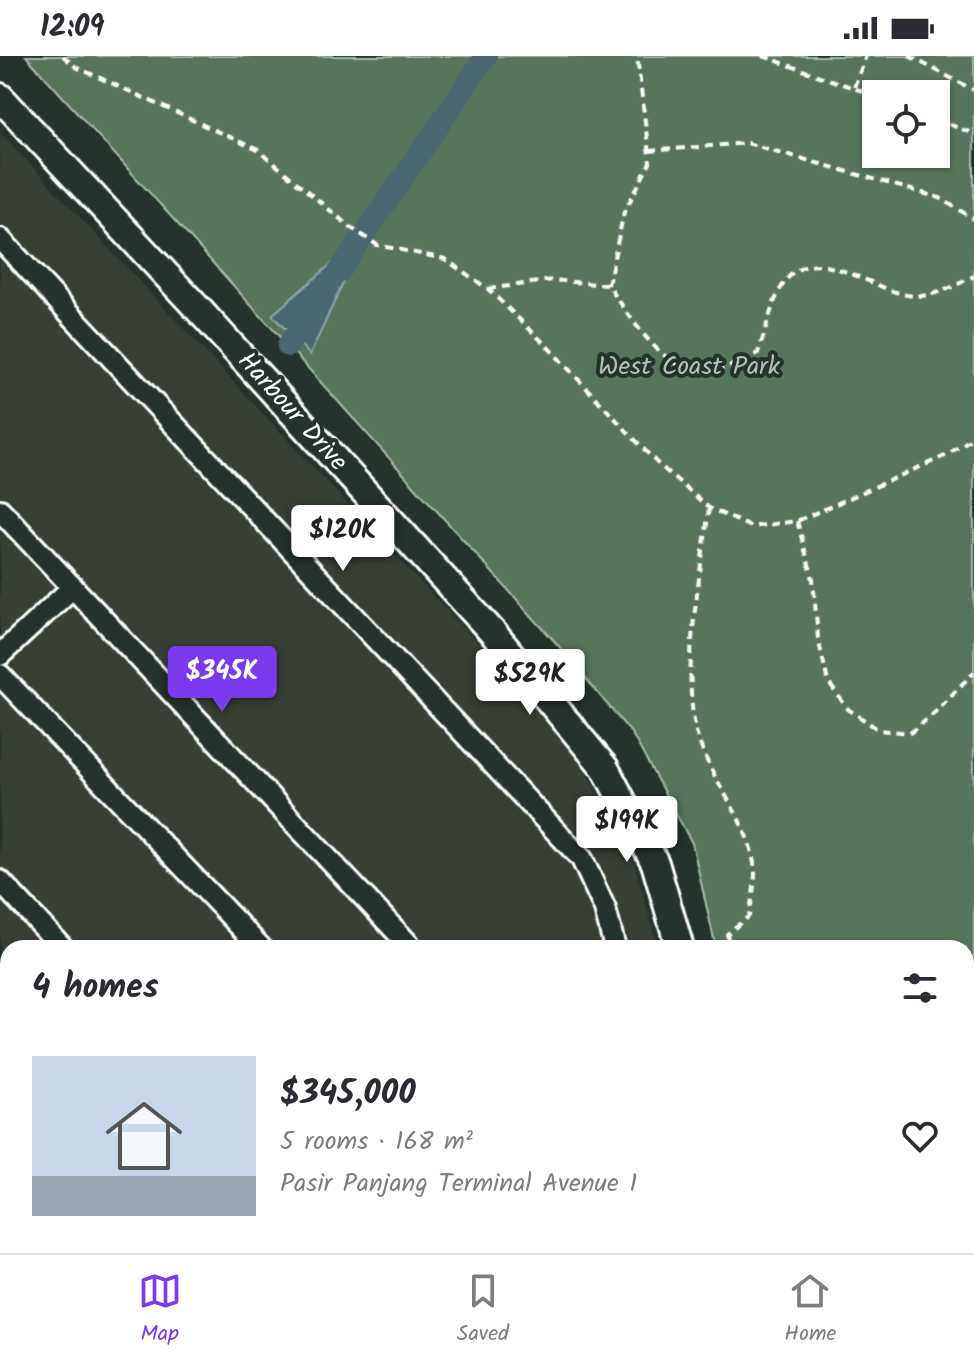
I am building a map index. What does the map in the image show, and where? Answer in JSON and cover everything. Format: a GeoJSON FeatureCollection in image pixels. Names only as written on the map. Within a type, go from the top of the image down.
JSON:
{"type":"FeatureCollection","features":[{"type":"Feature","properties":{"kind":"main road","name":"Harbour Drive"},"geometry":{"type":"LineString","coordinates":[[0,97],[494,634],[605,768],[655,863],[678,940]]}},
{"type":"Feature","properties":{"kind":"street"},"geometry":{"type":"LineString","coordinates":[[0,239],[582,859],[605,909],[613,940]]}},
{"type":"Feature","properties":{"kind":"street"},"geometry":{"type":"LineString","coordinates":[[0,510],[404,940]]}},
{"type":"Feature","properties":{"kind":"street"},"geometry":{"type":"LineString","coordinates":[[0,655],[73,587]]}},
{"type":"Feature","properties":{"kind":"street"},"geometry":{"type":"LineString","coordinates":[[0,675],[253,940]]}},
{"type":"Feature","properties":{"kind":"street"},"geometry":{"type":"LineString","coordinates":[[0,881],[55,940]]}},
{"type":"Feature","properties":{"kind":"path"},"geometry":{"type":"LineString","coordinates":[[63,56],[76,67],[258,150],[350,227],[377,245],[445,259],[488,289],[547,346],[656,462],[709,508],[751,527],[797,521],[945,456],[974,437]]}},
{"type":"Feature","properties":{"kind":"path"},"geometry":{"type":"LineString","coordinates":[[637,56],[650,163],[624,212],[608,285],[646,340],[677,364],[698,370],[719,370],[740,364],[758,353],[780,288],[801,268],[830,266],[892,292],[916,296],[939,292],[974,276]]}},
{"type":"Feature","properties":{"kind":"path"},"geometry":{"type":"LineString","coordinates":[[763,56],[862,90]]}},
{"type":"Feature","properties":{"kind":"path"},"geometry":{"type":"LineString","coordinates":[[854,87],[866,56]]}},
{"type":"Feature","properties":{"kind":"path"},"geometry":{"type":"LineString","coordinates":[[909,56],[974,90]]}},
{"type":"Feature","properties":{"kind":"path"},"geometry":{"type":"LineString","coordinates":[[950,125],[974,134]]}},
{"type":"Feature","properties":{"kind":"path"},"geometry":{"type":"LineString","coordinates":[[649,151],[747,143],[940,198],[974,219]]}},
{"type":"Feature","properties":{"kind":"path"},"geometry":{"type":"LineString","coordinates":[[488,289],[553,280],[608,285]]}},
{"type":"Feature","properties":{"kind":"path"},"geometry":{"type":"LineString","coordinates":[[709,508],[693,637],[690,685],[694,725],[709,765],[747,834],[755,874],[749,916],[727,934],[728,940]]}},
{"type":"Feature","properties":{"kind":"path"},"geometry":{"type":"LineString","coordinates":[[797,521],[813,579],[818,638],[828,682],[848,709],[879,730],[910,733],[974,672]]}},
{"type":"Feature","properties":{"kind":"shaded area"},"geometry":{"type":"Polygon","coordinates":[[[0,132],[505,673],[575,753],[630,849],[656,940],[0,940],[0,132]]]}},
{"type":"Feature","properties":{"kind":"green space","name":"West Coast Park"},"geometry":{"type":"Polygon","coordinates":[[[26,56],[974,56],[974,940],[714,940],[692,843],[632,734],[557,644],[26,56]]]}},
{"type":"Feature","properties":{"kind":"water"},"geometry":{"type":"Polygon","coordinates":[[[352,246],[361,254],[347,274],[310,355],[272,315],[352,246]]]}},
{"type":"Feature","properties":{"kind":"waterway"},"geometry":{"type":"LineString","coordinates":[[338,273],[486,56]]}},
{"type":"Feature","properties":{"kind":"waterway"},"geometry":{"type":"LineString","coordinates":[[288,346],[309,315]]}}]}
